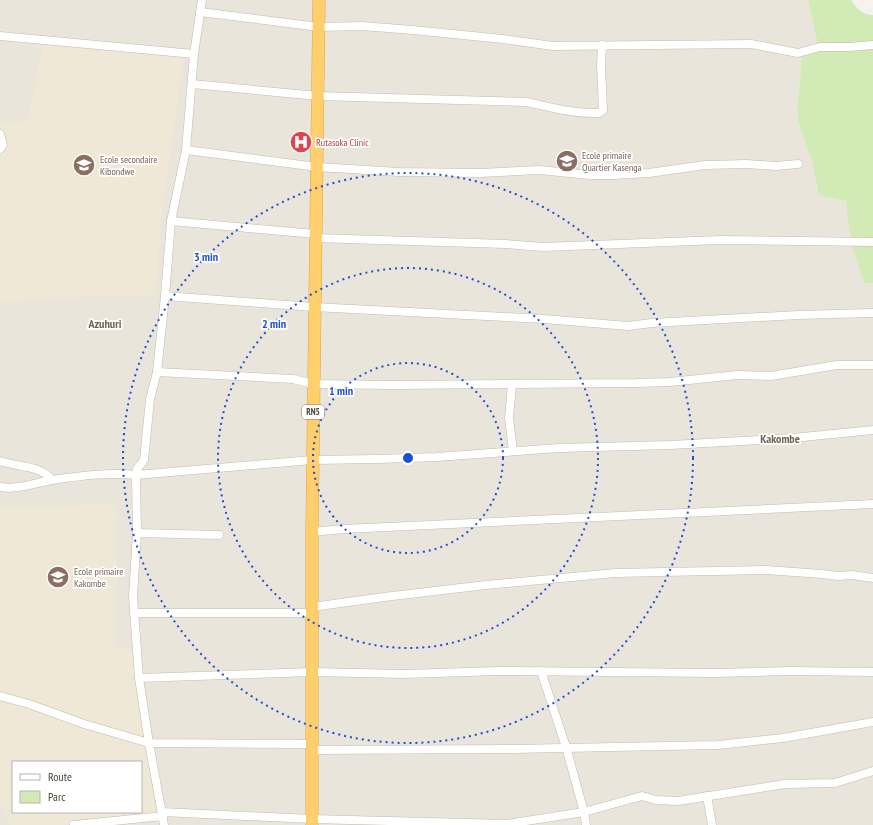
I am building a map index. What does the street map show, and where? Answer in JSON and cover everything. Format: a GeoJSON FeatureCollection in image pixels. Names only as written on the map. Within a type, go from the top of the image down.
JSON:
{"type":"FeatureCollection","features":[{"type":"Feature","properties":{"kind":"highway","name":"RN5"},"geometry":{"type":"LineString","coordinates":[[311,822],[312,460],[319,0]]}},
{"type":"Feature","properties":{"kind":"street"},"geometry":{"type":"LineString","coordinates":[[164,825],[139,678],[133,596],[137,533],[136,475],[137,469],[144,460],[150,399],[157,372],[166,296],[170,221],[186,150],[194,54],[202,0]]}},
{"type":"Feature","properties":{"kind":"street"},"geometry":{"type":"LineString","coordinates":[[200,12],[319,27],[362,26],[413,30],[503,39],[552,46],[751,44],[798,53],[820,47],[873,45]]}},
{"type":"Feature","properties":{"kind":"street"},"geometry":{"type":"LineString","coordinates":[[0,36],[194,54]]}},
{"type":"Feature","properties":{"kind":"street"},"geometry":{"type":"LineString","coordinates":[[192,84],[318,96],[526,102],[585,113],[599,113],[603,110],[601,65],[602,45]]}},
{"type":"Feature","properties":{"kind":"street"},"geometry":{"type":"LineString","coordinates":[[0,134],[3,145],[0,149]]}},
{"type":"Feature","properties":{"kind":"street"},"geometry":{"type":"LineString","coordinates":[[186,150],[316,167],[399,172],[480,173],[539,170],[590,175],[649,174],[704,165],[747,164],[776,166],[798,164]]}},
{"type":"Feature","properties":{"kind":"street"},"geometry":{"type":"LineString","coordinates":[[170,221],[315,236],[506,244],[543,247],[720,240],[873,242]]}},
{"type":"Feature","properties":{"kind":"street"},"geometry":{"type":"LineString","coordinates":[[166,296],[314,307],[544,319],[628,326],[652,323],[798,315],[873,313]]}},
{"type":"Feature","properties":{"kind":"street"},"geometry":{"type":"LineString","coordinates":[[157,372],[293,379],[313,384],[622,384],[670,382],[738,375],[771,376],[837,365],[873,365]]}},
{"type":"Feature","properties":{"kind":"street"},"geometry":{"type":"LineString","coordinates":[[512,385],[509,418],[513,451]]}},
{"type":"Feature","properties":{"kind":"street"},"geometry":{"type":"LineString","coordinates":[[1,489],[20,487],[52,480],[121,473],[136,475],[312,460],[437,457],[560,448],[671,445],[793,438],[873,430]]}},
{"type":"Feature","properties":{"kind":"street"},"geometry":{"type":"LineString","coordinates":[[0,461],[12,465],[40,470],[47,474],[52,480]]}},
{"type":"Feature","properties":{"kind":"street"},"geometry":{"type":"LineString","coordinates":[[312,532],[344,528],[873,504]]}},
{"type":"Feature","properties":{"kind":"street"},"geometry":{"type":"LineString","coordinates":[[137,533],[220,535]]}},
{"type":"Feature","properties":{"kind":"street"},"geometry":{"type":"LineString","coordinates":[[134,613],[312,610],[384,597],[486,585],[615,573],[766,570],[838,576],[852,575],[873,578]]}},
{"type":"Feature","properties":{"kind":"street"},"geometry":{"type":"LineString","coordinates":[[139,678],[312,672],[405,674],[498,671],[708,673],[789,671],[873,672]]}},
{"type":"Feature","properties":{"kind":"street"},"geometry":{"type":"LineString","coordinates":[[541,672],[566,747],[584,812],[586,825]]}},
{"type":"Feature","properties":{"kind":"street"},"geometry":{"type":"LineString","coordinates":[[0,696],[29,704],[84,724],[149,743],[312,747],[512,749],[718,744],[783,738],[873,722]]}},
{"type":"Feature","properties":{"kind":"street"},"geometry":{"type":"LineString","coordinates":[[74,825],[162,814],[311,822],[507,824],[584,812],[642,796],[656,800],[678,801],[785,784],[835,783],[873,771]]}},
{"type":"Feature","properties":{"kind":"street"},"geometry":{"type":"LineString","coordinates":[[707,796],[712,825]]}},
{"type":"Feature","properties":{"kind":"shaded area"},"geometry":{"type":"Polygon","coordinates":[[[0,0],[808,0],[818,45],[803,47],[797,109],[798,122],[812,161],[819,195],[846,201],[864,283],[873,283],[873,825],[0,825],[0,0]]]}},
{"type":"Feature","properties":{"kind":"shaded area","name":"Ecole secondaire Kibondwe"},"geometry":{"type":"Polygon","coordinates":[[[43,43],[184,54],[161,221],[156,296],[79,297],[0,303],[0,123],[28,121],[43,43]]]}},
{"type":"Feature","properties":{"kind":"shaded area","name":"Ecole primaire Kakombe"},"geometry":{"type":"Polygon","coordinates":[[[117,504],[116,646],[132,649],[137,697],[147,745],[156,816],[61,825],[10,825],[0,803],[0,507],[117,504]]]}},
{"type":"Feature","properties":{"kind":"green space"},"geometry":{"type":"Polygon","coordinates":[[[808,0],[851,0],[860,10],[866,14],[873,15],[873,283],[864,283],[851,241],[846,201],[819,195],[812,161],[798,122],[797,109],[803,47],[818,45],[808,0]]]}},
{"type":"Feature","properties":{"kind":"place","name":"Rutasoka Clinic"},"geometry":{"type":"Point","coordinates":[301,142]}},
{"type":"Feature","properties":{"kind":"place","name":"Ecole primaire Quartier Kasenga"},"geometry":{"type":"Point","coordinates":[567,161]}},
{"type":"Feature","properties":{"kind":"place","name":"Ecole secondaire Kibondwe"},"geometry":{"type":"Point","coordinates":[84,165]}},
{"type":"Feature","properties":{"kind":"place","name":"Ecole primaire Kakombe"},"geometry":{"type":"Point","coordinates":[58,577]}},
{"type":"Feature","properties":{"kind":"district","name":"Azuhuri"},"geometry":{"type":"Point","coordinates":[105,324]}},
{"type":"Feature","properties":{"kind":"district","name":"Kakombe"},"geometry":{"type":"Point","coordinates":[780,439]}}]}
